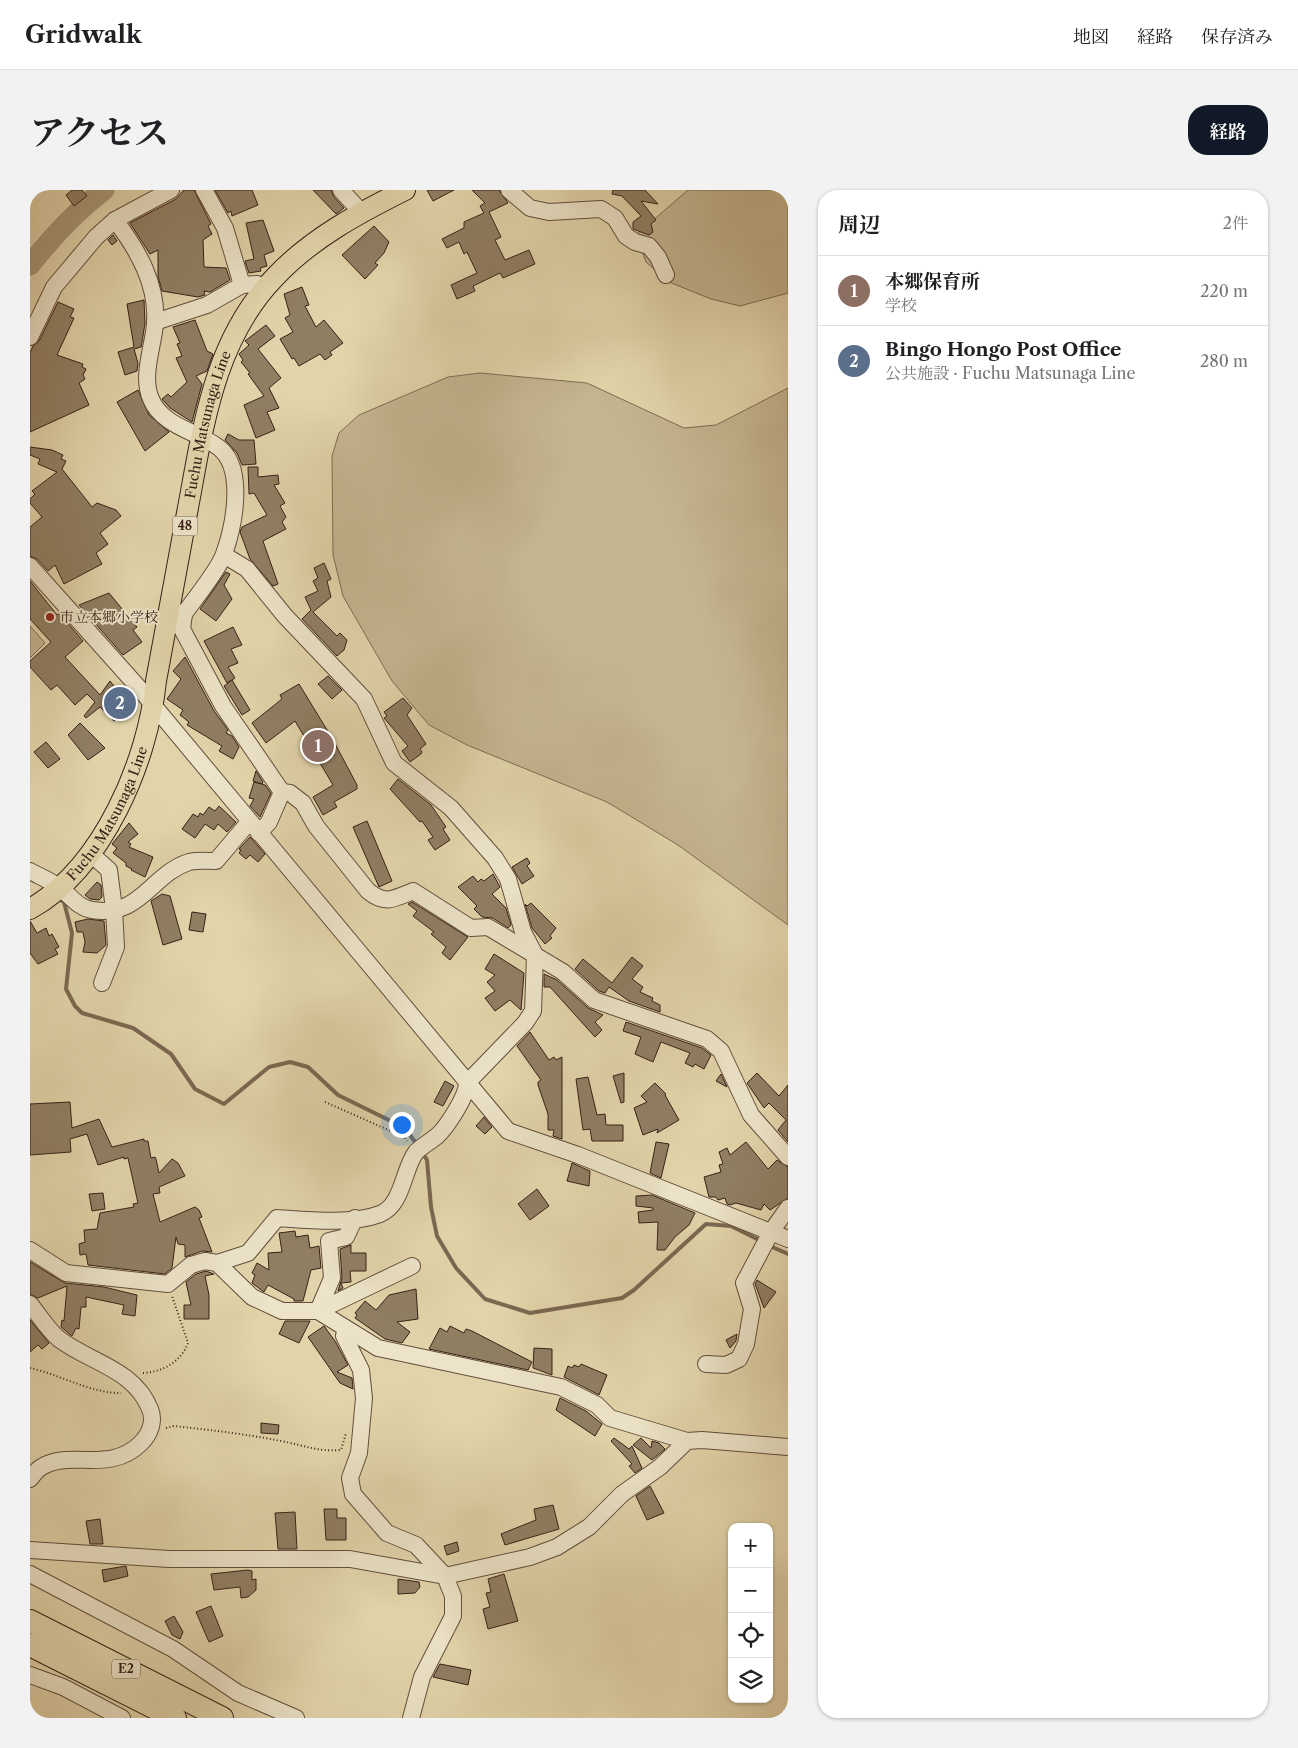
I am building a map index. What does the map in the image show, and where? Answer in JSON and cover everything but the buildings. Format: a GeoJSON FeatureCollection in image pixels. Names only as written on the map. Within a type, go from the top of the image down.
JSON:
{"type":"FeatureCollection","features":[{"type":"Feature","properties":{"kind":"highway","name":"E2"},"geometry":{"type":"LineString","coordinates":[[30,1621],[222,1718]]}},
{"type":"Feature","properties":{"kind":"highway","name":"E2"},"geometry":{"type":"LineString","coordinates":[[30,1645],[175,1718]]}},
{"type":"Feature","properties":{"kind":"main road","name":"Fuchu Matsunaga Line"},"geometry":{"type":"LineString","coordinates":[[30,909],[59,887],[90,852],[101,838],[121,804],[153,707],[177,612],[201,437],[216,375],[229,344],[249,308],[276,276],[305,250],[334,228],[401,191]]}},
{"type":"Feature","properties":{"kind":"street"},"geometry":{"type":"LineString","coordinates":[[30,337],[54,287],[96,237],[115,220],[169,190]]}},
{"type":"Feature","properties":{"kind":"street"},"geometry":{"type":"LineString","coordinates":[[204,190],[225,228],[242,285]]}},
{"type":"Feature","properties":{"kind":"street"},"geometry":{"type":"LineString","coordinates":[[341,190],[362,213]]}},
{"type":"Feature","properties":{"kind":"street"},"geometry":{"type":"LineString","coordinates":[[509,190],[530,208],[549,212],[601,209],[615,218],[626,236],[635,242],[649,246],[658,257],[666,274]]}},
{"type":"Feature","properties":{"kind":"street"},"geometry":{"type":"LineString","coordinates":[[115,220],[141,261],[152,287],[155,322],[147,381],[150,399],[163,417],[218,447],[229,457],[235,482],[235,506],[224,555],[177,612],[182,629],[223,706],[282,792],[290,793],[302,803],[316,826],[368,891],[378,898],[392,900],[413,891],[471,928],[488,927],[535,955],[563,972],[594,1000],[707,1039],[721,1051],[751,1114],[788,1157]]}},
{"type":"Feature","properties":{"kind":"street"},"geometry":{"type":"LineString","coordinates":[[155,322],[207,305],[242,285],[257,284],[265,289]]}},
{"type":"Feature","properties":{"kind":"street"},"geometry":{"type":"LineString","coordinates":[[30,1250],[66,1272],[168,1284],[191,1265],[205,1261],[217,1263],[248,1252],[277,1218],[328,1220],[380,1214],[391,1206],[416,1153],[440,1134],[467,1092],[467,1084],[525,1023],[532,1011],[535,955],[523,932],[508,879],[495,858],[451,808],[394,763],[364,699],[284,616],[247,569],[224,555]]}},
{"type":"Feature","properties":{"kind":"street"},"geometry":{"type":"LineString","coordinates":[[30,566],[139,688],[508,1131],[578,1154],[788,1239]]}},
{"type":"Feature","properties":{"kind":"street"},"geometry":{"type":"LineString","coordinates":[[30,871],[59,887],[76,902],[91,910],[121,908],[141,899],[167,874],[177,868],[190,862],[216,861],[254,827],[270,822],[282,792]]}},
{"type":"Feature","properties":{"kind":"street"},"geometry":{"type":"LineString","coordinates":[[90,852],[109,870],[114,909],[116,948],[102,983]]}},
{"type":"Feature","properties":{"kind":"street"},"geometry":{"type":"LineString","coordinates":[[706,1364],[726,1365],[739,1359],[746,1344],[752,1309],[744,1283],[771,1232],[788,1208]]}},
{"type":"Feature","properties":{"kind":"street"},"geometry":{"type":"LineString","coordinates":[[318,1311],[332,1278],[329,1241],[346,1237],[355,1218]]}},
{"type":"Feature","properties":{"kind":"street"},"geometry":{"type":"LineString","coordinates":[[217,1263],[252,1297],[282,1311],[318,1311],[412,1266]]}},
{"type":"Feature","properties":{"kind":"street"},"geometry":{"type":"LineString","coordinates":[[30,1304],[58,1338],[133,1382],[144,1395],[152,1414],[151,1430],[140,1444],[121,1456],[103,1462],[58,1461],[40,1468],[30,1479]]}},
{"type":"Feature","properties":{"kind":"street"},"geometry":{"type":"LineString","coordinates":[[318,1311],[378,1348],[561,1387],[597,1405],[610,1418],[687,1441],[702,1440],[788,1447]]}},
{"type":"Feature","properties":{"kind":"street"},"geometry":{"type":"LineString","coordinates":[[346,1329],[344,1336],[361,1370],[364,1398],[359,1453],[350,1478],[353,1494],[387,1533],[416,1545],[445,1576],[453,1596],[453,1616],[422,1676],[411,1718]]}},
{"type":"Feature","properties":{"kind":"street"},"geometry":{"type":"LineString","coordinates":[[30,1550],[169,1559],[350,1558],[445,1576],[530,1557],[558,1547],[590,1527],[622,1494],[660,1467],[687,1441]]}},
{"type":"Feature","properties":{"kind":"street"},"geometry":{"type":"LineString","coordinates":[[30,1574],[173,1649],[238,1693],[296,1718]]}},
{"type":"Feature","properties":{"kind":"street"},"geometry":{"type":"LineString","coordinates":[[30,1675],[63,1687],[122,1718]]}},
{"type":"Feature","properties":{"kind":"path"},"geometry":{"type":"LineString","coordinates":[[325,1102],[404,1137],[416,1153]]}},
{"type":"Feature","properties":{"kind":"path"},"geometry":{"type":"LineString","coordinates":[[30,1368],[120,1393],[132,1389],[133,1382],[141,1373],[157,1372],[179,1359],[188,1343],[168,1284]]}},
{"type":"Feature","properties":{"kind":"path"},"geometry":{"type":"LineString","coordinates":[[151,1430],[174,1426],[235,1433],[282,1441],[321,1451],[341,1450],[346,1433]]}},
{"type":"Feature","properties":{"kind":"shaded area"},"geometry":{"type":"Polygon","coordinates":[[[688,190],[788,190],[788,293],[740,306],[711,299],[669,282],[646,262],[636,235],[688,190]]]}},
{"type":"Feature","properties":{"kind":"shaded area"},"geometry":{"type":"Polygon","coordinates":[[[480,373],[587,383],[684,428],[716,425],[788,388],[788,925],[678,845],[607,802],[467,745],[429,725],[392,681],[343,596],[333,555],[332,456],[339,433],[359,415],[448,377],[480,373]]]}},
{"type":"Feature","properties":{"kind":"shaded area"},"geometry":{"type":"Polygon","coordinates":[[[30,626],[45,643],[30,658],[30,626]]]}},
{"type":"Feature","properties":{"kind":"waterway"},"geometry":{"type":"LineString","coordinates":[[30,265],[64,225],[104,190]]}},
{"type":"Feature","properties":{"kind":"waterway"},"geometry":{"type":"LineString","coordinates":[[57,897],[64,902],[72,933],[66,989],[75,1006],[82,1013],[133,1028],[171,1054],[195,1089],[224,1104],[269,1067],[290,1062],[308,1067],[338,1095],[405,1128],[418,1146]]}},
{"type":"Feature","properties":{"kind":"waterway"},"geometry":{"type":"LineString","coordinates":[[422,1152],[427,1160],[431,1207],[437,1236],[456,1268],[485,1299],[530,1313],[622,1298],[634,1290],[706,1224],[731,1226],[761,1241]]}},
{"type":"Feature","properties":{"kind":"waterway"},"geometry":{"type":"LineString","coordinates":[[770,1246],[788,1254]]}},
{"type":"Feature","properties":{"kind":"place","name":"市立本郷小学校"},"geometry":{"type":"Point","coordinates":[50,617]}},
{"type":"Feature","properties":{"kind":"place","name":"Bingo Hongo Post Office"},"geometry":{"type":"Point","coordinates":[120,703]}},
{"type":"Feature","properties":{"kind":"place","name":"本郷保育所"},"geometry":{"type":"Point","coordinates":[318,746]}}]}
